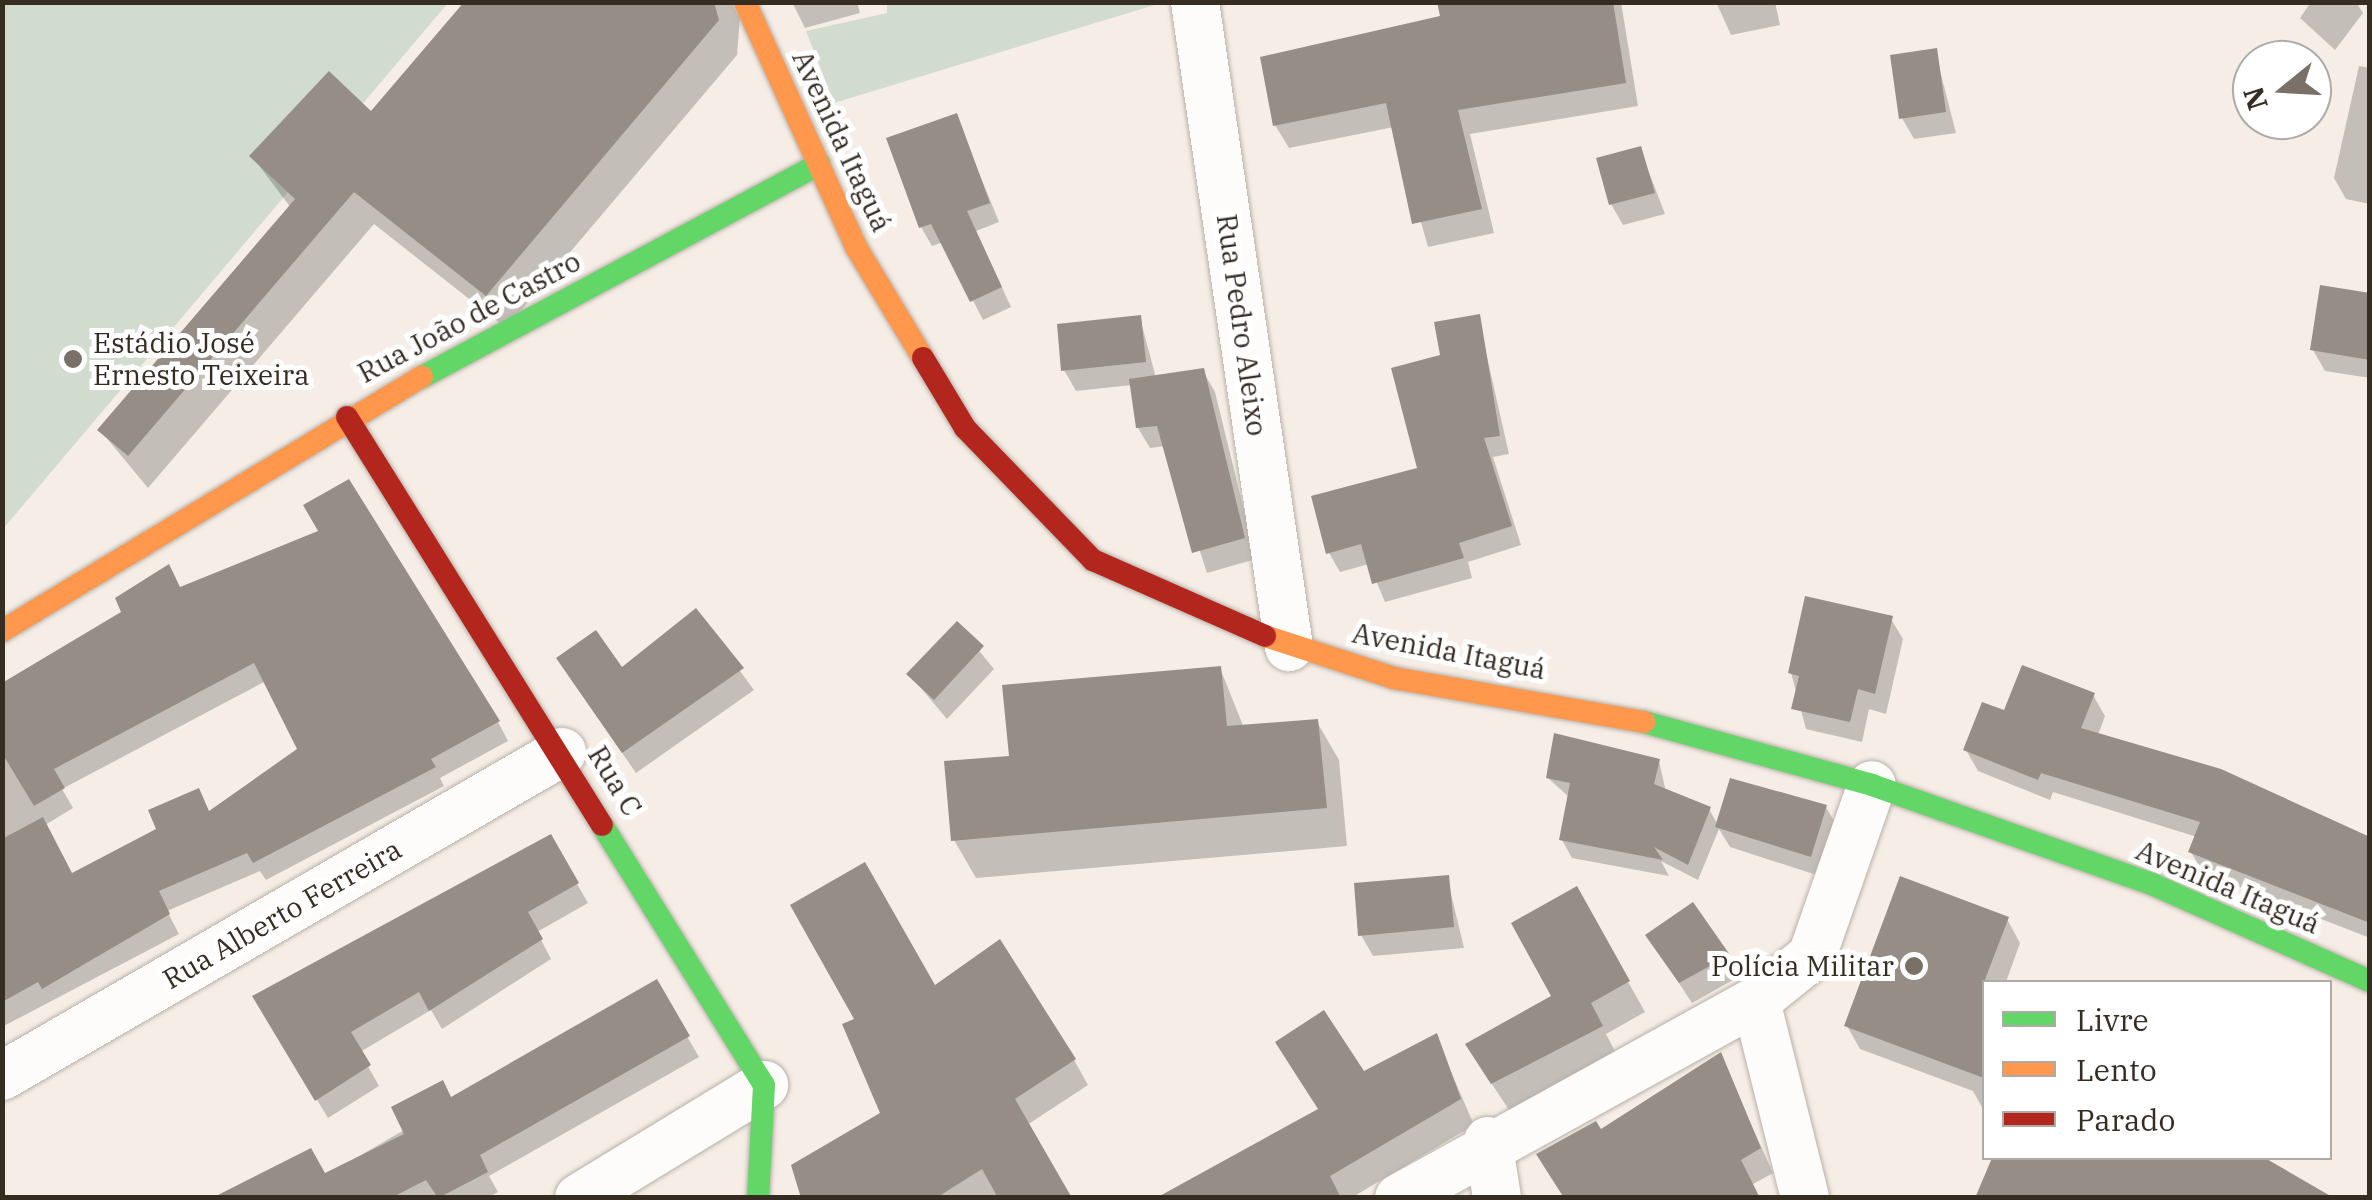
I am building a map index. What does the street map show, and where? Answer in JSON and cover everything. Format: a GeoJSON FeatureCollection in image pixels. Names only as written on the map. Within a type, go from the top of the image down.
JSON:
{"type":"FeatureCollection","features":[{"type":"Feature","properties":{"kind":"street","name":"Avenida Itaguá"},"geometry":{"type":"LineString","coordinates":[[745,2],[856,247],[965,428],[1080,546],[1289,647],[1394,678],[1585,706],[1872,785],[2154,884],[2370,981]]}},
{"type":"Feature","properties":{"kind":"street","name":"Rua Pedro Aleixo"},"geometry":{"type":"LineString","coordinates":[[1195,2],[1289,647]]}},
{"type":"Feature","properties":{"kind":"street","name":"Rua João de Castro"},"geometry":{"type":"LineString","coordinates":[[2,631],[347,416],[819,164]]}},
{"type":"Feature","properties":{"kind":"street","name":"Rua C"},"geometry":{"type":"LineString","coordinates":[[347,416],[562,752],[764,1085]]}},
{"type":"Feature","properties":{"kind":"street","name":"Rua Alberto Ferreira"},"geometry":{"type":"LineString","coordinates":[[2,1076],[562,752]]}},
{"type":"Feature","properties":{"kind":"street"},"geometry":{"type":"LineString","coordinates":[[1399,1198],[1488,1141],[1756,1002],[1812,956],[1872,785]]}},
{"type":"Feature","properties":{"kind":"street"},"geometry":{"type":"LineString","coordinates":[[1756,1002],[1805,1198]]}},
{"type":"Feature","properties":{"kind":"street"},"geometry":{"type":"LineString","coordinates":[[579,1198],[764,1085]]}},
{"type":"Feature","properties":{"kind":"street"},"geometry":{"type":"LineString","coordinates":[[758,1198],[764,1085]]}},
{"type":"Feature","properties":{"kind":"street"},"geometry":{"type":"LineString","coordinates":[[1488,1141],[1497,1198]]}},
{"type":"Feature","properties":{"kind":"shaded area"},"geometry":{"type":"Polygon","coordinates":[[[887,2],[1161,3],[834,103],[806,31],[887,13],[887,2]]]}},
{"type":"Feature","properties":{"kind":"shaded area","name":"Estádio José Ernesto Teixeira"},"geometry":{"type":"Polygon","coordinates":[[[2,3],[448,3],[3,529],[2,529],[2,3]]]}},
{"type":"Feature","properties":{"kind":"building"},"geometry":{"type":"Polygon","coordinates":[[[464,2],[714,2],[719,20],[486,296],[354,192],[128,456],[97,430],[295,199],[249,156],[329,71],[371,111],[464,2]]]}},
{"type":"Feature","properties":{"kind":"building"},"geometry":{"type":"Polygon","coordinates":[[[1437,2],[1613,2],[1626,83],[1458,110],[1482,209],[1412,224],[1386,103],[1273,126],[1260,57],[1440,16],[1437,2]]]}},
{"type":"Feature","properties":{"kind":"building"},"geometry":{"type":"Polygon","coordinates":[[[1937,48],[1946,112],[1899,119],[1890,55],[1937,48]]]}},
{"type":"Feature","properties":{"kind":"building"},"geometry":{"type":"Polygon","coordinates":[[[957,113],[990,203],[967,211],[1002,287],[970,302],[931,224],[919,228],[886,138],[957,113]]]}},
{"type":"Feature","properties":{"kind":"building"},"geometry":{"type":"Polygon","coordinates":[[[1641,146],[1655,193],[1609,205],[1596,158],[1641,146]]]}},
{"type":"Feature","properties":{"kind":"building"},"geometry":{"type":"Polygon","coordinates":[[[2320,285],[2370,293],[2370,360],[2310,350],[2320,285]]]}},
{"type":"Feature","properties":{"kind":"building"},"geometry":{"type":"Polygon","coordinates":[[[1480,314],[1500,436],[1484,438],[1512,526],[1459,543],[1464,558],[1372,584],[1361,544],[1326,554],[1311,496],[1417,468],[1391,368],[1440,355],[1434,322],[1480,314]]]}},
{"type":"Feature","properties":{"kind":"building"},"geometry":{"type":"Polygon","coordinates":[[[1141,315],[1146,362],[1061,371],[1057,324],[1141,315]]]}},
{"type":"Feature","properties":{"kind":"building"},"geometry":{"type":"Polygon","coordinates":[[[1204,368],[1245,538],[1192,553],[1157,426],[1136,428],[1129,379],[1204,368]]]}},
{"type":"Feature","properties":{"kind":"building"},"geometry":{"type":"Polygon","coordinates":[[[349,479],[500,721],[431,759],[436,767],[253,863],[247,853],[159,891],[170,914],[42,989],[38,982],[2,1002],[2,839],[43,817],[72,873],[156,829],[148,810],[199,788],[209,811],[297,749],[254,663],[54,769],[65,788],[34,806],[2,753],[2,683],[121,612],[115,598],[169,564],[180,587],[318,531],[303,505],[349,479]]]}},
{"type":"Feature","properties":{"kind":"building"},"geometry":{"type":"Polygon","coordinates":[[[1805,596],[1893,616],[1875,694],[1858,689],[1850,722],[1791,709],[1799,676],[1788,673],[1805,596]]]}},
{"type":"Feature","properties":{"kind":"building"},"geometry":{"type":"Polygon","coordinates":[[[696,608],[744,668],[622,753],[556,658],[596,630],[622,667],[696,608]]]}},
{"type":"Feature","properties":{"kind":"building"},"geometry":{"type":"Polygon","coordinates":[[[957,621],[984,646],[934,700],[906,674],[957,621]]]}},
{"type":"Feature","properties":{"kind":"building"},"geometry":{"type":"Polygon","coordinates":[[[2022,665],[2095,693],[2081,728],[2221,769],[2370,837],[2370,923],[2188,852],[2200,822],[2041,773],[2038,780],[1963,750],[1982,702],[2004,710],[2022,665]]]}},
{"type":"Feature","properties":{"kind":"building"},"geometry":{"type":"Polygon","coordinates":[[[1221,666],[1227,726],[1318,719],[1327,808],[951,841],[944,761],[1009,756],[1002,685],[1221,666]]]}},
{"type":"Feature","properties":{"kind":"building"},"geometry":{"type":"Polygon","coordinates":[[[1554,733],[1660,759],[1654,784],[1711,807],[1688,865],[1654,847],[1663,860],[1559,840],[1570,783],[1546,778],[1554,733]]]}},
{"type":"Feature","properties":{"kind":"building"},"geometry":{"type":"Polygon","coordinates":[[[1730,778],[1827,805],[1811,857],[1715,827],[1730,778]]]}},
{"type":"Feature","properties":{"kind":"building"},"geometry":{"type":"Polygon","coordinates":[[[551,834],[579,883],[528,912],[543,939],[429,1011],[419,992],[351,1032],[371,1065],[315,1101],[252,996],[551,834]]]}},
{"type":"Feature","properties":{"kind":"building"},"geometry":{"type":"Polygon","coordinates":[[[865,862],[935,985],[1000,939],[1076,1059],[1015,1099],[1072,1198],[998,1198],[982,1169],[936,1198],[801,1198],[791,1165],[880,1113],[842,1024],[854,1019],[790,905],[865,862]]]}},
{"type":"Feature","properties":{"kind":"building"},"geometry":{"type":"Polygon","coordinates":[[[1449,875],[1454,927],[1358,936],[1354,883],[1449,875]]]}},
{"type":"Feature","properties":{"kind":"building"},"geometry":{"type":"Polygon","coordinates":[[[1900,876],[2009,917],[1982,980],[1982,1077],[1844,1026],[1900,876]]]}},
{"type":"Feature","properties":{"kind":"building"},"geometry":{"type":"Polygon","coordinates":[[[1577,886],[1630,981],[1591,1003],[1603,1026],[1491,1084],[1465,1044],[1551,996],[1511,923],[1577,886]]]}},
{"type":"Feature","properties":{"kind":"building"},"geometry":{"type":"Polygon","coordinates":[[[1693,902],[1730,955],[1679,983],[1645,935],[1693,902]]]}},
{"type":"Feature","properties":{"kind":"building"},"geometry":{"type":"Polygon","coordinates":[[[657,979],[690,1036],[480,1155],[488,1172],[438,1198],[426,1180],[391,1198],[212,1198],[311,1148],[325,1173],[404,1134],[391,1107],[443,1080],[451,1097],[657,979]]]}},
{"type":"Feature","properties":{"kind":"building"},"geometry":{"type":"Polygon","coordinates":[[[1324,1010],[1364,1071],[1437,1033],[1461,1099],[1330,1176],[1341,1198],[1156,1198],[1318,1109],[1275,1042],[1324,1010]]]}},
{"type":"Feature","properties":{"kind":"building"},"geometry":{"type":"Polygon","coordinates":[[[1721,1052],[1761,1148],[1741,1160],[1760,1198],[1564,1198],[1536,1154],[1596,1121],[1601,1129],[1721,1052]]]}},
{"type":"Feature","properties":{"kind":"building"},"geometry":{"type":"Polygon","coordinates":[[[1991,1160],[2268,1160],[2334,1198],[1975,1198],[1991,1160]]]}},
{"type":"Feature","properties":{"kind":"traffic: fast"},"geometry":{"type":"LineString","coordinates":[[422,377],[819,164]]}},
{"type":"Feature","properties":{"kind":"traffic: fast"},"geometry":{"type":"LineString","coordinates":[[1644,722],[1872,785],[2154,885],[2370,981]]}},
{"type":"Feature","properties":{"kind":"traffic: fast"},"geometry":{"type":"LineString","coordinates":[[602,825],[764,1085],[758,1198]]}},
{"type":"Feature","properties":{"kind":"traffic: slow"},"geometry":{"type":"LineString","coordinates":[[745,2],[856,247],[923,358]]}},
{"type":"Feature","properties":{"kind":"traffic: slow"},"geometry":{"type":"LineString","coordinates":[[2,631],[422,377]]}},
{"type":"Feature","properties":{"kind":"traffic: slow"},"geometry":{"type":"LineString","coordinates":[[1265,636],[1394,678],[1644,722]]}},
{"type":"Feature","properties":{"kind":"traffic: jam"},"geometry":{"type":"LineString","coordinates":[[923,358],[965,428],[1093,560],[1265,636]]}},
{"type":"Feature","properties":{"kind":"traffic: jam"},"geometry":{"type":"LineString","coordinates":[[347,417],[602,825]]}},
{"type":"Feature","properties":{"kind":"place","name":"Estádio José Ernesto Teixeira"},"geometry":{"type":"Point","coordinates":[73,359]}},
{"type":"Feature","properties":{"kind":"place","name":"Polícia Militar"},"geometry":{"type":"Point","coordinates":[1914,966]}}]}
